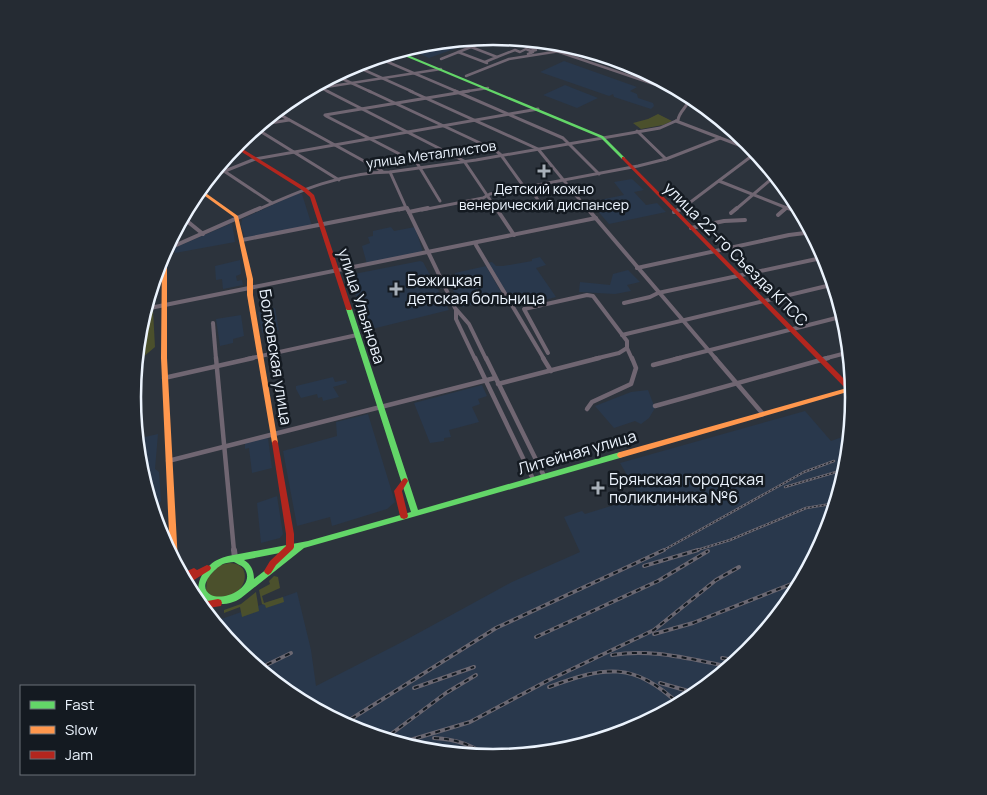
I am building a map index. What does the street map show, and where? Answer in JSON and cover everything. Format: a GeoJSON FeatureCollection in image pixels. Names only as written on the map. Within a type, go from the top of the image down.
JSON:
{"type":"FeatureCollection","features":[{"type":"Feature","properties":{"kind":"main road","name":"улица 22-го Съезда КПСС"},"geometry":{"type":"LineString","coordinates":[[410,55],[466,76],[602,137]]}},
{"type":"Feature","properties":{"kind":"main road","name":"улица 22-го Съезда КПСС"},"geometry":{"type":"LineString","coordinates":[[409,56],[601,133],[602,137],[674,212],[845,382]]}},
{"type":"Feature","properties":{"kind":"main road","name":"улица Ульянова"},"geometry":{"type":"LineString","coordinates":[[242,150],[304,189],[312,196],[335,272],[415,512]]}},
{"type":"Feature","properties":{"kind":"main road"},"geometry":{"type":"LineString","coordinates":[[206,194],[234,214],[237,219]]}},
{"type":"Feature","properties":{"kind":"main road","name":"Болховская улица"},"geometry":{"type":"LineString","coordinates":[[237,219],[251,289],[250,295],[290,534],[290,547]]}},
{"type":"Feature","properties":{"kind":"main road"},"geometry":{"type":"LineString","coordinates":[[164,275],[164,378],[173,543]]}},
{"type":"Feature","properties":{"kind":"main road"},"geometry":{"type":"LineString","coordinates":[[825,396],[827,391],[834,390],[839,386],[837,375]]}},
{"type":"Feature","properties":{"kind":"main road","name":"Литейная улица"},"geometry":{"type":"LineString","coordinates":[[235,558],[308,544],[846,390]]}},
{"type":"Feature","properties":{"kind":"main road"},"geometry":{"type":"LineString","coordinates":[[404,516],[398,492],[405,481]]}},
{"type":"Feature","properties":{"kind":"main road","name":"Литейная улица"},"geometry":{"type":"LineString","coordinates":[[245,590],[292,553],[308,544]]}},
{"type":"Feature","properties":{"kind":"main road"},"geometry":{"type":"LineString","coordinates":[[268,572],[273,563],[290,547]]}},
{"type":"Feature","properties":{"kind":"main road"},"geometry":{"type":"LineString","coordinates":[[188,574],[226,559],[235,558],[244,561],[251,571],[250,581],[245,590],[237,597],[209,606]]}},
{"type":"Feature","properties":{"kind":"main road"},"geometry":{"type":"LineString","coordinates":[[191,578],[216,563]]}},
{"type":"Feature","properties":{"kind":"main road"},"geometry":{"type":"LineString","coordinates":[[216,563],[203,578],[202,588],[204,594],[212,600],[224,602]]}},
{"type":"Feature","properties":{"kind":"street"},"geometry":{"type":"LineString","coordinates":[[441,59],[474,46]]}},
{"type":"Feature","properties":{"kind":"street"},"geometry":{"type":"LineString","coordinates":[[471,47],[497,57]]}},
{"type":"Feature","properties":{"kind":"street"},"geometry":{"type":"LineString","coordinates":[[527,55],[536,50],[528,47]]}},
{"type":"Feature","properties":{"kind":"street"},"geometry":{"type":"LineString","coordinates":[[520,52],[526,49],[532,52]]}},
{"type":"Feature","properties":{"kind":"street"},"geometry":{"type":"LineString","coordinates":[[485,62],[515,50],[527,55]]}},
{"type":"Feature","properties":{"kind":"street"},"geometry":{"type":"LineString","coordinates":[[466,76],[507,59],[557,51]]}},
{"type":"Feature","properties":{"kind":"street"},"geometry":{"type":"LineString","coordinates":[[458,52],[493,65]]}},
{"type":"Feature","properties":{"kind":"street"},"geometry":{"type":"LineString","coordinates":[[560,52],[657,85]]}},
{"type":"Feature","properties":{"kind":"street"},"geometry":{"type":"LineString","coordinates":[[387,62],[570,143],[599,174]]}},
{"type":"Feature","properties":{"kind":"street"},"geometry":{"type":"LineString","coordinates":[[327,87],[441,69]]}},
{"type":"Feature","properties":{"kind":"street"},"geometry":{"type":"LineString","coordinates":[[364,70],[538,149],[681,321],[763,414]]}},
{"type":"Feature","properties":{"kind":"street"},"geometry":{"type":"LineString","coordinates":[[342,79],[492,149],[501,155],[524,188]]}},
{"type":"Feature","properties":{"kind":"street"},"geometry":{"type":"LineString","coordinates":[[440,201],[417,163],[325,115],[490,87]]}},
{"type":"Feature","properties":{"kind":"street"},"geometry":{"type":"LineString","coordinates":[[322,89],[464,161],[514,236]]}},
{"type":"Feature","properties":{"kind":"street"},"geometry":{"type":"LineString","coordinates":[[687,103],[676,121],[741,146]]}},
{"type":"Feature","properties":{"kind":"street"},"geometry":{"type":"LineString","coordinates":[[224,171],[255,159],[538,109]]}},
{"type":"Feature","properties":{"kind":"street"},"geometry":{"type":"LineString","coordinates":[[282,116],[383,171]]}},
{"type":"Feature","properties":{"kind":"street"},"geometry":{"type":"LineString","coordinates":[[273,123],[289,120]]}},
{"type":"Feature","properties":{"kind":"street","name":"улица Металлистов"},"geometry":{"type":"LineString","coordinates":[[174,248],[304,189],[383,171],[390,172],[464,161],[664,127],[676,121]]}},
{"type":"Feature","properties":{"kind":"street"},"geometry":{"type":"LineString","coordinates":[[636,131],[666,159]]}},
{"type":"Feature","properties":{"kind":"street"},"geometry":{"type":"LineString","coordinates":[[261,132],[340,180]]}},
{"type":"Feature","properties":{"kind":"street"},"geometry":{"type":"LineString","coordinates":[[242,240],[483,198],[487,194],[631,168],[666,159],[720,138]]}},
{"type":"Feature","properties":{"kind":"street"},"geometry":{"type":"LineString","coordinates":[[674,212],[681,210],[751,157]]}},
{"type":"Feature","properties":{"kind":"street"},"geometry":{"type":"LineString","coordinates":[[224,171],[272,203]]}},
{"type":"Feature","properties":{"kind":"street"},"geometry":{"type":"LineString","coordinates":[[390,172],[427,253],[456,310],[469,324],[544,476]]}},
{"type":"Feature","properties":{"kind":"street"},"geometry":{"type":"LineString","coordinates":[[731,213],[770,180]]}},
{"type":"Feature","properties":{"kind":"street"},"geometry":{"type":"LineString","coordinates":[[719,181],[791,209]]}},
{"type":"Feature","properties":{"kind":"street"},"geometry":{"type":"LineString","coordinates":[[529,187],[545,210]]}},
{"type":"Feature","properties":{"kind":"street"},"geometry":{"type":"LineString","coordinates":[[778,215],[787,207]]}},
{"type":"Feature","properties":{"kind":"street"},"geometry":{"type":"LineString","coordinates":[[153,308],[597,219]]}},
{"type":"Feature","properties":{"kind":"street"},"geometry":{"type":"LineString","coordinates":[[691,228],[724,221],[745,220]]}},
{"type":"Feature","properties":{"kind":"street"},"geometry":{"type":"LineString","coordinates":[[188,222],[203,234]]}},
{"type":"Feature","properties":{"kind":"street"},"geometry":{"type":"LineString","coordinates":[[637,268],[805,233]]}},
{"type":"Feature","properties":{"kind":"street"},"geometry":{"type":"LineString","coordinates":[[427,253],[476,245],[514,236]]}},
{"type":"Feature","properties":{"kind":"street"},"geometry":{"type":"LineString","coordinates":[[476,245],[551,371]]}},
{"type":"Feature","properties":{"kind":"street"},"geometry":{"type":"LineString","coordinates":[[624,303],[658,293],[817,259]]}},
{"type":"Feature","properties":{"kind":"street"},"geometry":{"type":"LineString","coordinates":[[622,335],[828,286]]}},
{"type":"Feature","properties":{"kind":"street"},"geometry":{"type":"LineString","coordinates":[[548,353],[524,309],[583,296],[592,296],[627,341],[627,348],[636,368],[631,384],[592,402],[587,408]]}},
{"type":"Feature","properties":{"kind":"street"},"geometry":{"type":"LineString","coordinates":[[456,310],[456,319],[533,479]]}},
{"type":"Feature","properties":{"kind":"street"},"geometry":{"type":"LineString","coordinates":[[653,365],[837,318]]}},
{"type":"Feature","properties":{"kind":"street"},"geometry":{"type":"LineString","coordinates":[[213,323],[235,558]]}},
{"type":"Feature","properties":{"kind":"street"},"geometry":{"type":"LineString","coordinates":[[164,378],[357,335]]}},
{"type":"Feature","properties":{"kind":"street"},"geometry":{"type":"LineString","coordinates":[[498,384],[619,353],[627,348]]}},
{"type":"Feature","properties":{"kind":"street"},"geometry":{"type":"LineString","coordinates":[[655,406],[843,354]]}},
{"type":"Feature","properties":{"kind":"street"},"geometry":{"type":"LineString","coordinates":[[168,461],[495,378]]}},
{"type":"Feature","properties":{"kind":"shaded area"},"geometry":{"type":"Polygon","coordinates":[[[459,47],[429,58],[418,53],[459,47]]]}},
{"type":"Feature","properties":{"kind":"shaded area"},"geometry":{"type":"Polygon","coordinates":[[[564,61],[637,87],[630,91],[637,94],[638,98],[653,103],[654,106],[651,109],[614,97],[613,94],[609,96],[540,72],[564,61]]]}},
{"type":"Feature","properties":{"kind":"shaded area"},"geometry":{"type":"Polygon","coordinates":[[[565,85],[598,98],[577,108],[543,95],[565,85]]]}},
{"type":"Feature","properties":{"kind":"shaded area"},"geometry":{"type":"Polygon","coordinates":[[[632,179],[644,190],[634,192],[646,205],[657,203],[666,212],[609,224],[590,202],[624,195],[614,182],[632,179]]]}},
{"type":"Feature","properties":{"kind":"shaded area"},"geometry":{"type":"Polygon","coordinates":[[[298,193],[302,194],[312,226],[245,238],[241,226],[242,219],[298,193]]]}},
{"type":"Feature","properties":{"kind":"shaded area"},"geometry":{"type":"Polygon","coordinates":[[[232,223],[235,242],[175,253],[175,248],[232,223]]]}},
{"type":"Feature","properties":{"kind":"shaded area"},"geometry":{"type":"Polygon","coordinates":[[[391,227],[394,231],[415,227],[423,252],[367,264],[362,246],[370,243],[368,237],[373,236],[373,231],[391,227]]]}},
{"type":"Feature","properties":{"kind":"shaded area"},"geometry":{"type":"Polygon","coordinates":[[[540,257],[546,265],[536,268],[556,297],[534,303],[530,297],[511,302],[487,263],[492,262],[496,266],[503,266],[532,261],[532,259],[540,257]]]}},
{"type":"Feature","properties":{"kind":"shaded area"},"geometry":{"type":"Polygon","coordinates":[[[240,260],[241,274],[236,276],[237,281],[242,280],[243,285],[223,289],[222,279],[216,280],[215,266],[240,260]]]}},
{"type":"Feature","properties":{"kind":"shaded area","name":"Бежицкая детская больница"},"geometry":{"type":"Polygon","coordinates":[[[420,261],[423,262],[449,310],[368,330],[360,307],[362,306],[361,303],[358,302],[349,275],[420,261]]]}},
{"type":"Feature","properties":{"kind":"shaded area"},"geometry":{"type":"Polygon","coordinates":[[[486,266],[504,297],[462,307],[447,279],[456,277],[455,273],[486,266]]]}},
{"type":"Feature","properties":{"kind":"shaded area"},"geometry":{"type":"Polygon","coordinates":[[[628,270],[640,282],[627,285],[631,291],[615,294],[579,292],[580,282],[610,285],[613,274],[628,270]]]}},
{"type":"Feature","properties":{"kind":"shaded area"},"geometry":{"type":"Polygon","coordinates":[[[275,308],[279,330],[262,333],[258,312],[275,308]]]}},
{"type":"Feature","properties":{"kind":"shaded area"},"geometry":{"type":"Polygon","coordinates":[[[241,315],[244,336],[233,339],[233,343],[220,346],[216,319],[241,315]]]}},
{"type":"Feature","properties":{"kind":"shaded area"},"geometry":{"type":"Polygon","coordinates":[[[333,377],[335,382],[346,380],[347,383],[333,387],[339,397],[323,401],[322,397],[318,398],[317,394],[301,398],[296,389],[296,386],[333,377]]]}},
{"type":"Feature","properties":{"kind":"shaded area"},"geometry":{"type":"Polygon","coordinates":[[[482,385],[487,396],[478,399],[480,404],[472,407],[479,422],[449,430],[451,437],[444,438],[444,441],[430,443],[414,403],[482,385]]]}},
{"type":"Feature","properties":{"kind":"shaded area"},"geometry":{"type":"Polygon","coordinates":[[[648,390],[655,408],[649,418],[641,424],[635,421],[614,428],[595,406],[631,392],[648,390]]]}},
{"type":"Feature","properties":{"kind":"shaded area"},"geometry":{"type":"Polygon","coordinates":[[[805,411],[831,441],[844,437],[834,489],[819,532],[799,574],[773,612],[743,647],[708,677],[670,703],[628,723],[585,738],[540,747],[517,749],[494,750],[447,747],[402,738],[338,714],[298,691],[261,663],[220,620],[297,592],[311,650],[316,686],[512,582],[580,552],[564,517],[582,511],[585,514],[640,497],[620,463],[805,411]]]}},
{"type":"Feature","properties":{"kind":"shaded area"},"geometry":{"type":"Polygon","coordinates":[[[368,414],[395,502],[387,509],[332,526],[330,517],[297,526],[283,451],[337,436],[336,422],[368,414]]]}},
{"type":"Feature","properties":{"kind":"shaded area"},"geometry":{"type":"Polygon","coordinates":[[[158,434],[155,469],[159,472],[161,501],[159,507],[153,489],[143,437],[158,434]]]}},
{"type":"Feature","properties":{"kind":"shaded area"},"geometry":{"type":"Polygon","coordinates":[[[268,438],[272,468],[252,473],[249,448],[245,449],[245,443],[268,438]]]}},
{"type":"Feature","properties":{"kind":"shaded area"},"geometry":{"type":"Polygon","coordinates":[[[277,496],[283,534],[280,538],[261,543],[257,503],[277,496]]]}},
{"type":"Feature","properties":{"kind":"green space"},"geometry":{"type":"Polygon","coordinates":[[[658,114],[672,121],[663,125],[641,129],[633,123],[648,119],[658,114]]]}},
{"type":"Feature","properties":{"kind":"green space"},"geometry":{"type":"Polygon","coordinates":[[[152,310],[155,347],[144,357],[148,329],[152,310]]]}},
{"type":"Feature","properties":{"kind":"green space"},"geometry":{"type":"Polygon","coordinates":[[[230,563],[238,565],[245,573],[243,585],[234,595],[227,598],[214,598],[206,591],[207,578],[220,565],[230,563]]]}},
{"type":"Feature","properties":{"kind":"green space"},"geometry":{"type":"Polygon","coordinates":[[[274,576],[278,577],[280,588],[262,596],[264,603],[283,597],[284,602],[266,608],[262,604],[259,590],[270,584],[269,581],[274,576]]]}},
{"type":"Feature","properties":{"kind":"green space"},"geometry":{"type":"Polygon","coordinates":[[[256,592],[259,611],[242,617],[240,607],[224,613],[224,610],[241,604],[256,592]]]}},
{"type":"Feature","properties":{"kind":"railway"},"geometry":{"type":"LineString","coordinates":[[663,551],[804,472],[834,461]]}},
{"type":"Feature","properties":{"kind":"railway"},"geometry":{"type":"LineString","coordinates":[[785,487],[838,472]]}},
{"type":"Feature","properties":{"kind":"railway"},"geometry":{"type":"LineString","coordinates":[[694,551],[730,540],[806,508],[829,504]]}},
{"type":"Feature","properties":{"kind":"railway"},"geometry":{"type":"LineString","coordinates":[[644,566],[698,550]]}},
{"type":"Feature","properties":{"kind":"railway"},"geometry":{"type":"LineString","coordinates":[[350,719],[496,628],[663,551]]}},
{"type":"Feature","properties":{"kind":"railway"},"geometry":{"type":"LineString","coordinates":[[536,637],[658,581],[708,551]]}},
{"type":"Feature","properties":{"kind":"railway"},"geometry":{"type":"LineString","coordinates":[[411,740],[470,722],[547,681],[654,630],[716,580],[739,567]]}},
{"type":"Feature","properties":{"kind":"railway"},"geometry":{"type":"LineString","coordinates":[[654,634],[693,623],[793,583]]}},
{"type":"Feature","properties":{"kind":"railway"},"geometry":{"type":"LineString","coordinates":[[265,666],[291,653]]}},
{"type":"Feature","properties":{"kind":"railway"},"geometry":{"type":"LineString","coordinates":[[612,655],[627,653],[657,654],[723,665]]}},
{"type":"Feature","properties":{"kind":"railway"},"geometry":{"type":"LineString","coordinates":[[722,658],[730,659]]}},
{"type":"Feature","properties":{"kind":"railway"},"geometry":{"type":"LineString","coordinates":[[414,688],[474,667]]}},
{"type":"Feature","properties":{"kind":"railway"},"geometry":{"type":"LineString","coordinates":[[549,687],[587,675],[618,672],[633,674],[648,681],[674,700]]}},
{"type":"Feature","properties":{"kind":"railway"},"geometry":{"type":"LineString","coordinates":[[391,734],[446,693],[476,675]]}},
{"type":"Feature","properties":{"kind":"railway"},"geometry":{"type":"LineString","coordinates":[[660,683],[689,691]]}},
{"type":"Feature","properties":{"kind":"railway"},"geometry":{"type":"LineString","coordinates":[[434,738],[450,740],[476,749]]}},
{"type":"Feature","properties":{"kind":"traffic: fast"},"geometry":{"type":"LineString","coordinates":[[408,56],[602,137],[623,158]]}},
{"type":"Feature","properties":{"kind":"traffic: fast"},"geometry":{"type":"LineString","coordinates":[[349,309],[415,513]]}},
{"type":"Feature","properties":{"kind":"traffic: fast"},"geometry":{"type":"LineString","coordinates":[[235,558],[308,544],[620,455]]}},
{"type":"Feature","properties":{"kind":"traffic: fast"},"geometry":{"type":"LineString","coordinates":[[248,588],[301,547]]}},
{"type":"Feature","properties":{"kind":"traffic: fast"},"geometry":{"type":"LineString","coordinates":[[235,558],[246,565],[250,573],[250,581],[246,589],[229,600],[219,601],[204,595],[202,590],[203,581],[209,571],[221,562],[235,558]]}},
{"type":"Feature","properties":{"kind":"traffic: slow"},"geometry":{"type":"LineString","coordinates":[[205,195],[236,216],[250,279],[250,295],[275,443]]}},
{"type":"Feature","properties":{"kind":"traffic: slow"},"geometry":{"type":"LineString","coordinates":[[165,271],[164,358],[173,544]]}},
{"type":"Feature","properties":{"kind":"traffic: slow"},"geometry":{"type":"LineString","coordinates":[[620,455],[846,390]]}},
{"type":"Feature","properties":{"kind":"traffic: jam"},"geometry":{"type":"LineString","coordinates":[[242,150],[312,196],[349,309]]}},
{"type":"Feature","properties":{"kind":"traffic: jam"},"geometry":{"type":"LineString","coordinates":[[623,158],[845,384]]}},
{"type":"Feature","properties":{"kind":"traffic: jam"},"geometry":{"type":"LineString","coordinates":[[268,571],[273,563],[290,547],[290,534],[275,443]]}},
{"type":"Feature","properties":{"kind":"traffic: jam"},"geometry":{"type":"LineString","coordinates":[[404,516],[398,491],[405,481]]}},
{"type":"Feature","properties":{"kind":"traffic: jam"},"geometry":{"type":"LineString","coordinates":[[191,578],[207,568]]}},
{"type":"Feature","properties":{"kind":"traffic: jam"},"geometry":{"type":"LineString","coordinates":[[188,574],[194,572]]}},
{"type":"Feature","properties":{"kind":"traffic: jam"},"geometry":{"type":"LineString","coordinates":[[209,605],[218,603]]}},
{"type":"Feature","properties":{"kind":"place","name":"Детский кожно венерический диспансер"},"geometry":{"type":"Point","coordinates":[544,171]}},
{"type":"Feature","properties":{"kind":"place","name":"Бежицкая детская больница"},"geometry":{"type":"Point","coordinates":[396,289]}},
{"type":"Feature","properties":{"kind":"place","name":"Брянская городская поликлиника №6"},"geometry":{"type":"Point","coordinates":[598,488]}}]}
